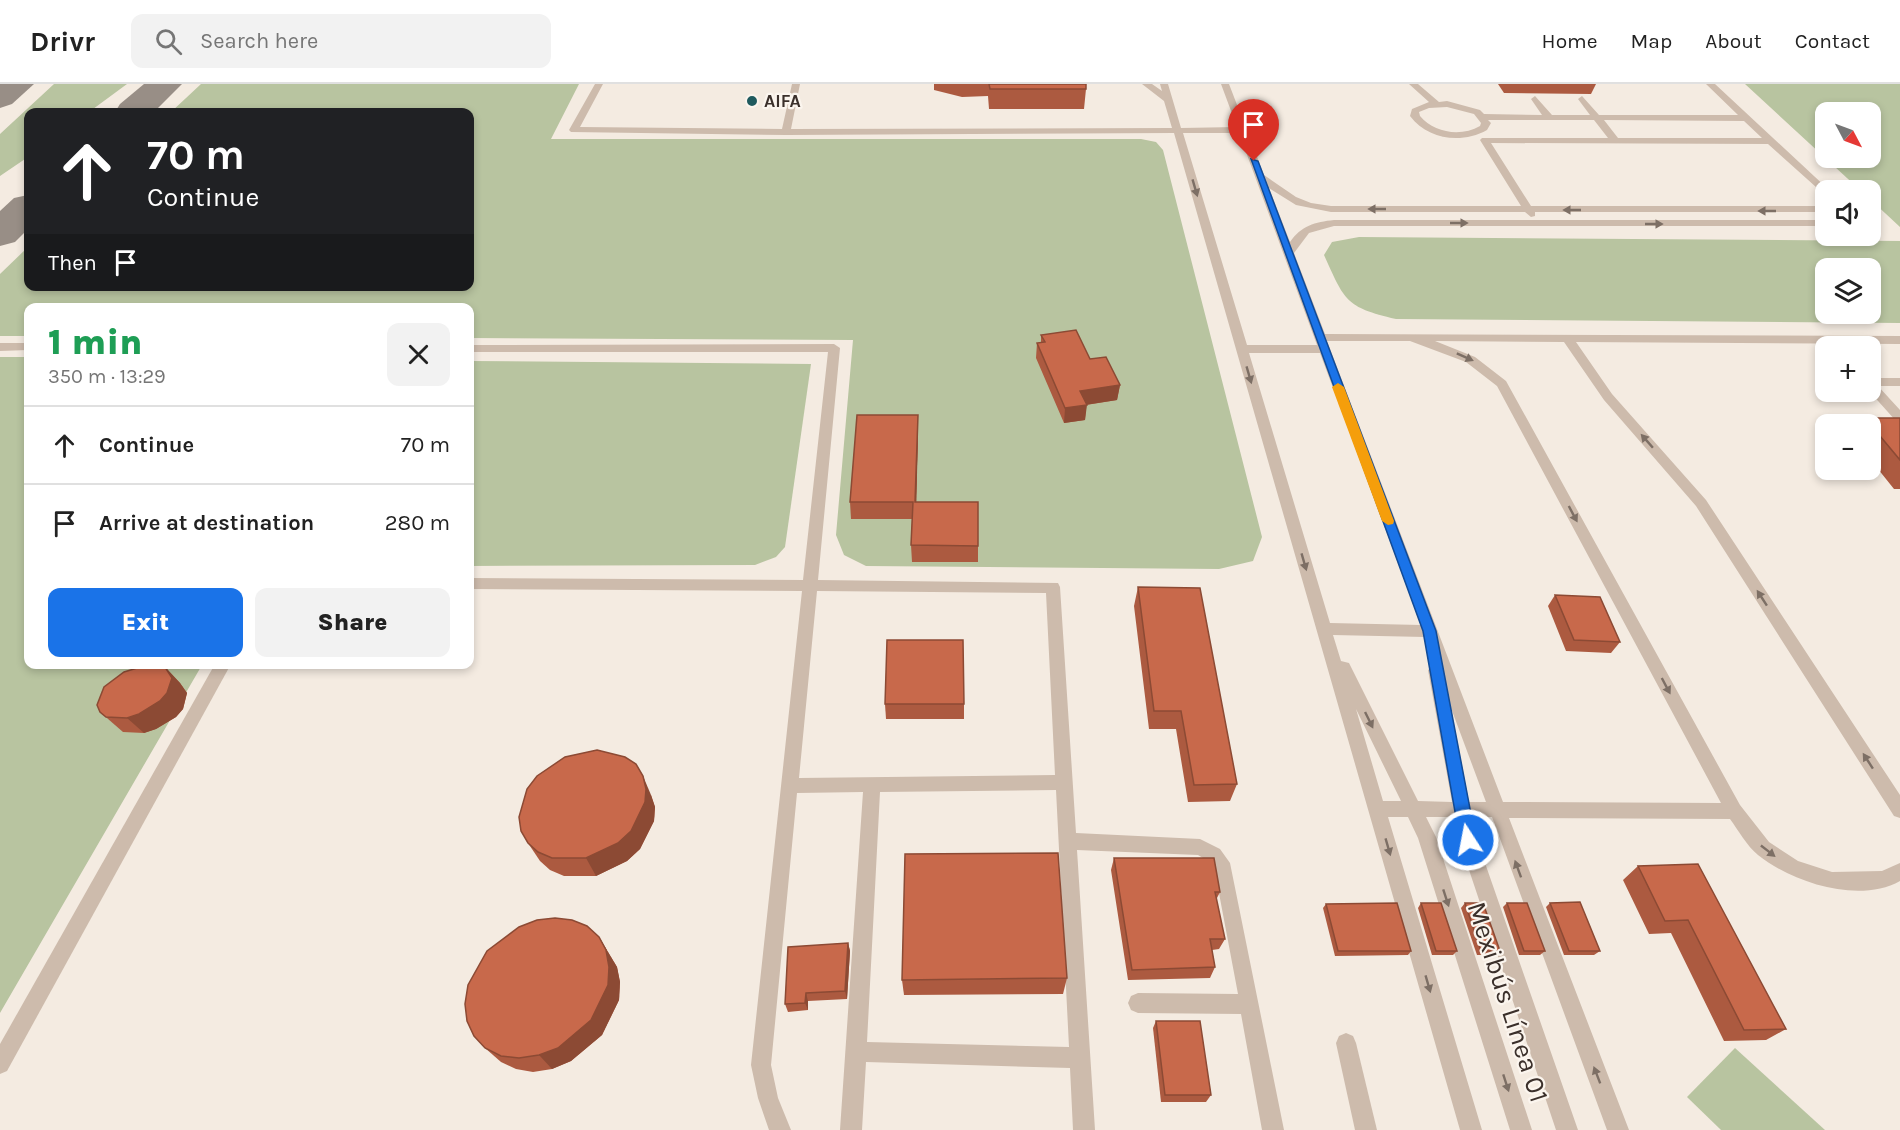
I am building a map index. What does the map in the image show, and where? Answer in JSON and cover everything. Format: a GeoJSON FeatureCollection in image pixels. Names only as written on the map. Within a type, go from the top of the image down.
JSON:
{"type":"FeatureCollection","features":[{"type":"Feature","properties":{"kind":"street"},"geometry":{"type":"LineString","coordinates":[[599,84],[574,130],[786,132],[1242,130]]}},
{"type":"Feature","properties":{"kind":"street"},"geometry":{"type":"LineString","coordinates":[[786,132],[796,84]]}},
{"type":"Feature","properties":{"kind":"street"},"geometry":{"type":"LineString","coordinates":[[1146,84],[1168,99]]}},
{"type":"Feature","properties":{"kind":"street"},"geometry":{"type":"LineString","coordinates":[[1164,84],[1471,1130]]}},
{"type":"Feature","properties":{"kind":"street"},"geometry":{"type":"LineString","coordinates":[[1225,84],[1618,1130]]}},
{"type":"Feature","properties":{"kind":"street"},"geometry":{"type":"LineString","coordinates":[[1413,84],[1436,104]]}},
{"type":"Feature","properties":{"kind":"street"},"geometry":{"type":"LineString","coordinates":[[1710,84],[1815,184]]}},
{"type":"Feature","properties":{"kind":"street"},"geometry":{"type":"LineString","coordinates":[[1535,99],[1549,117]]}},
{"type":"Feature","properties":{"kind":"street"},"geometry":{"type":"LineString","coordinates":[[1582,99],[1616,141]]}},
{"type":"Feature","properties":{"kind":"street"},"geometry":{"type":"LineString","coordinates":[[1483,117],[1486,123],[1484,128],[1470,134],[1446,134],[1418,121],[1415,111],[1436,104],[1457,105],[1483,117],[1746,118]]}},
{"type":"Feature","properties":{"kind":"street"},"geometry":{"type":"LineString","coordinates":[[1470,134],[1485,141],[1769,141]]}},
{"type":"Feature","properties":{"kind":"street"},"geometry":{"type":"LineString","coordinates":[[1485,141],[1537,224]]}},
{"type":"Feature","properties":{"kind":"street"},"geometry":{"type":"LineString","coordinates":[[1259,176],[1293,201],[1310,207],[1815,209]]}},
{"type":"Feature","properties":{"kind":"street"},"geometry":{"type":"LineString","coordinates":[[1288,254],[1301,232],[1314,225],[1334,223],[1815,223]]}},
{"type":"Feature","properties":{"kind":"street"},"geometry":{"type":"LineString","coordinates":[[1242,349],[1410,337],[1815,343]]}},
{"type":"Feature","properties":{"kind":"street"},"geometry":{"type":"LineString","coordinates":[[1410,337],[1463,355],[1486,367],[1502,384],[1734,811],[1763,848],[1793,868],[1832,881],[1884,880],[1900,871]]}},
{"type":"Feature","properties":{"kind":"street"},"geometry":{"type":"LineString","coordinates":[[1567,338],[1608,398],[1701,502],[1900,810]]}},
{"type":"Feature","properties":{"kind":"street"},"geometry":{"type":"LineString","coordinates":[[1881,341],[1900,340]]}},
{"type":"Feature","properties":{"kind":"street"},"geometry":{"type":"LineString","coordinates":[[0,347],[24,347]]}},
{"type":"Feature","properties":{"kind":"street"},"geometry":{"type":"LineString","coordinates":[[474,348],[834,348],[761,1065],[768,1098],[780,1130]]}},
{"type":"Feature","properties":{"kind":"street"},"geometry":{"type":"LineString","coordinates":[[1881,383],[1900,382]]}},
{"type":"Feature","properties":{"kind":"street"},"geometry":{"type":"LineString","coordinates":[[1881,396],[1900,418]]}},
{"type":"Feature","properties":{"kind":"street"},"geometry":{"type":"LineString","coordinates":[[474,583],[1053,587],[1082,1058],[1084,1130]]}},
{"type":"Feature","properties":{"kind":"street"},"geometry":{"type":"LineString","coordinates":[[1324,630],[1430,631]]}},
{"type":"Feature","properties":{"kind":"street","name":"Mexibús Línea 01"},"geometry":{"type":"LineString","coordinates":[[1324,630],[1427,837],[1521,1130]]}},
{"type":"Feature","properties":{"kind":"street","name":"Mexibús Línea 01"},"geometry":{"type":"LineString","coordinates":[[1430,631],[1468,840],[1567,1130]]}},
{"type":"Feature","properties":{"kind":"street"},"geometry":{"type":"LineString","coordinates":[[0,1064],[220,669]]}},
{"type":"Feature","properties":{"kind":"street"},"geometry":{"type":"LineString","coordinates":[[790,786],[1065,782]]}},
{"type":"Feature","properties":{"kind":"street"},"geometry":{"type":"LineString","coordinates":[[851,1130],[872,785]]}},
{"type":"Feature","properties":{"kind":"street"},"geometry":{"type":"LineString","coordinates":[[1377,809],[1497,812],[1734,811]]}},
{"type":"Feature","properties":{"kind":"street"},"geometry":{"type":"LineString","coordinates":[[1068,841],[1200,847],[1214,855],[1224,869],[1274,1130]]}},
{"type":"Feature","properties":{"kind":"street"},"geometry":{"type":"LineString","coordinates":[[1137,1003],[1250,1004]]}},
{"type":"Feature","properties":{"kind":"street"},"geometry":{"type":"LineString","coordinates":[[1346,1043],[1366,1130]]}},
{"type":"Feature","properties":{"kind":"street"},"geometry":{"type":"LineString","coordinates":[[856,1052],[1082,1058]]}},
{"type":"Feature","properties":{"kind":"green space"},"geometry":{"type":"Polygon","coordinates":[[[54,84],[127,84],[94,108],[28,108],[54,84]]]}},
{"type":"Feature","properties":{"kind":"green space"},"geometry":{"type":"Polygon","coordinates":[[[201,84],[579,84],[551,139],[1141,139],[1156,142],[1163,150],[1262,537],[1253,561],[1219,569],[866,566],[844,555],[836,535],[853,340],[474,338],[474,303],[24,303],[24,336],[0,336],[0,274],[24,251],[24,291],[474,291],[474,108],[175,108],[201,84]]]}},
{"type":"Feature","properties":{"kind":"green space"},"geometry":{"type":"Polygon","coordinates":[[[1745,84],[1900,84],[1900,227],[1881,209],[1881,180],[1849,180],[1836,168],[1881,168],[1881,102],[1815,102],[1815,149],[1745,84]]]}},
{"type":"Feature","properties":{"kind":"green space"},"geometry":{"type":"Polygon","coordinates":[[[24,112],[24,160],[0,176],[0,134],[24,112]]]}},
{"type":"Feature","properties":{"kind":"green space"},"geometry":{"type":"Polygon","coordinates":[[[1359,237],[1815,240],[1815,246],[1881,246],[1881,241],[1900,241],[1900,323],[1881,323],[1881,258],[1815,258],[1815,322],[1396,319],[1356,306],[1349,300],[1337,283],[1324,255],[1332,242],[1359,237]]]}},
{"type":"Feature","properties":{"kind":"green space"},"geometry":{"type":"Polygon","coordinates":[[[0,357],[24,357],[24,669],[200,669],[0,1013],[0,357]]]}},
{"type":"Feature","properties":{"kind":"green space"},"geometry":{"type":"Polygon","coordinates":[[[474,361],[811,364],[785,547],[776,557],[755,565],[474,566],[474,361]]]}},
{"type":"Feature","properties":{"kind":"green space"},"geometry":{"type":"Polygon","coordinates":[[[1735,1048],[1825,1130],[1721,1130],[1687,1097],[1735,1048]]]}},
{"type":"Feature","properties":{"kind":"building"},"geometry":{"type":"Polygon","coordinates":[[[989,84],[1086,84],[1086,89],[990,89],[989,84]]]}},
{"type":"Feature","properties":{"kind":"building"},"geometry":{"type":"Polygon","coordinates":[[[1076,330],[1090,359],[1106,357],[1120,385],[1080,391],[1087,405],[1065,408],[1037,343],[1045,342],[1041,335],[1076,330]]]}},
{"type":"Feature","properties":{"kind":"building"},"geometry":{"type":"Polygon","coordinates":[[[857,415],[918,415],[915,502],[978,502],[978,546],[911,545],[913,502],[850,502],[857,415]]]}},
{"type":"Feature","properties":{"kind":"building"},"geometry":{"type":"Polygon","coordinates":[[[1881,418],[1900,418],[1900,460],[1881,437],[1881,418]]]}},
{"type":"Feature","properties":{"kind":"building"},"geometry":{"type":"Polygon","coordinates":[[[1138,587],[1200,588],[1237,784],[1194,785],[1181,711],[1154,711],[1138,587]]]}},
{"type":"Feature","properties":{"kind":"building"},"geometry":{"type":"Polygon","coordinates":[[[1555,595],[1600,597],[1620,642],[1574,640],[1555,595]]]}},
{"type":"Feature","properties":{"kind":"building"},"geometry":{"type":"Polygon","coordinates":[[[887,640],[963,640],[964,704],[885,704],[887,640]]]}},
{"type":"Feature","properties":{"kind":"building"},"geometry":{"type":"Polygon","coordinates":[[[134,669],[166,669],[172,678],[167,693],[160,701],[139,714],[127,718],[106,717],[97,705],[104,687],[124,672],[134,669]]]}},
{"type":"Feature","properties":{"kind":"building"},"geometry":{"type":"Polygon","coordinates":[[[597,750],[625,757],[636,764],[643,776],[646,789],[645,802],[631,831],[618,843],[586,858],[552,858],[538,852],[528,843],[521,831],[519,817],[527,789],[537,776],[565,757],[597,750]]]}},
{"type":"Feature","properties":{"kind":"building"},"geometry":{"type":"Polygon","coordinates":[[[1058,853],[1067,978],[902,980],[905,854],[1058,853]]]}},
{"type":"Feature","properties":{"kind":"building"},"geometry":{"type":"Polygon","coordinates":[[[1114,858],[1214,858],[1220,892],[1215,892],[1225,939],[1210,939],[1215,967],[1132,970],[1114,858]]]}},
{"type":"Feature","properties":{"kind":"building"},"geometry":{"type":"Polygon","coordinates":[[[1698,864],[1786,1029],[1744,1030],[1688,920],[1665,921],[1638,866],[1698,864]]]}},
{"type":"Feature","properties":{"kind":"building"},"geometry":{"type":"Polygon","coordinates":[[[1580,902],[1600,951],[1569,951],[1550,903],[1580,902]]]}},
{"type":"Feature","properties":{"kind":"building"},"geometry":{"type":"Polygon","coordinates":[[[1397,903],[1411,951],[1338,951],[1326,904],[1397,903]]]}},
{"type":"Feature","properties":{"kind":"building"},"geometry":{"type":"Polygon","coordinates":[[[1421,903],[1441,903],[1457,951],[1436,951],[1421,903]]]}},
{"type":"Feature","properties":{"kind":"building"},"geometry":{"type":"Polygon","coordinates":[[[1465,903],[1483,903],[1500,951],[1481,951],[1465,903]]]}},
{"type":"Feature","properties":{"kind":"building"},"geometry":{"type":"Polygon","coordinates":[[[1507,903],[1527,903],[1545,951],[1524,951],[1507,903]]]}},
{"type":"Feature","properties":{"kind":"building"},"geometry":{"type":"Polygon","coordinates":[[[555,918],[572,920],[587,926],[599,937],[606,950],[609,967],[608,985],[591,1020],[558,1048],[539,1055],[519,1058],[501,1056],[485,1048],[474,1036],[467,1021],[465,1004],[468,985],[487,951],[519,927],[537,920],[555,918]]]}},
{"type":"Feature","properties":{"kind":"building"},"geometry":{"type":"Polygon","coordinates":[[[848,943],[845,991],[806,993],[805,1003],[785,1004],[788,947],[848,943]]]}},
{"type":"Feature","properties":{"kind":"building"},"geometry":{"type":"Polygon","coordinates":[[[1156,1021],[1200,1021],[1211,1095],[1165,1095],[1156,1021]]]}},
{"type":"Feature","properties":{"kind":"taxiway"},"geometry":{"type":"LineString","coordinates":[[0,97],[17,84]]}},
{"type":"Feature","properties":{"kind":"taxiway"},"geometry":{"type":"LineString","coordinates":[[138,108],[165,84]]}},
{"type":"Feature","properties":{"kind":"taxiway"},"geometry":{"type":"LineString","coordinates":[[0,233],[24,211]]}},
{"type":"Feature","properties":{"kind":"slow traffic"},"geometry":{"type":"LineString","coordinates":[[1338,387],[1388,521]]}},
{"type":"Feature","properties":{"kind":"place","name":"AIFA"},"geometry":{"type":"Point","coordinates":[752,101]}},
{"type":"Feature","properties":{"kind":"route"},"geometry":{"type":"LineString","coordinates":[[1254,161],[1430,631],[1468,840]]}}]}
